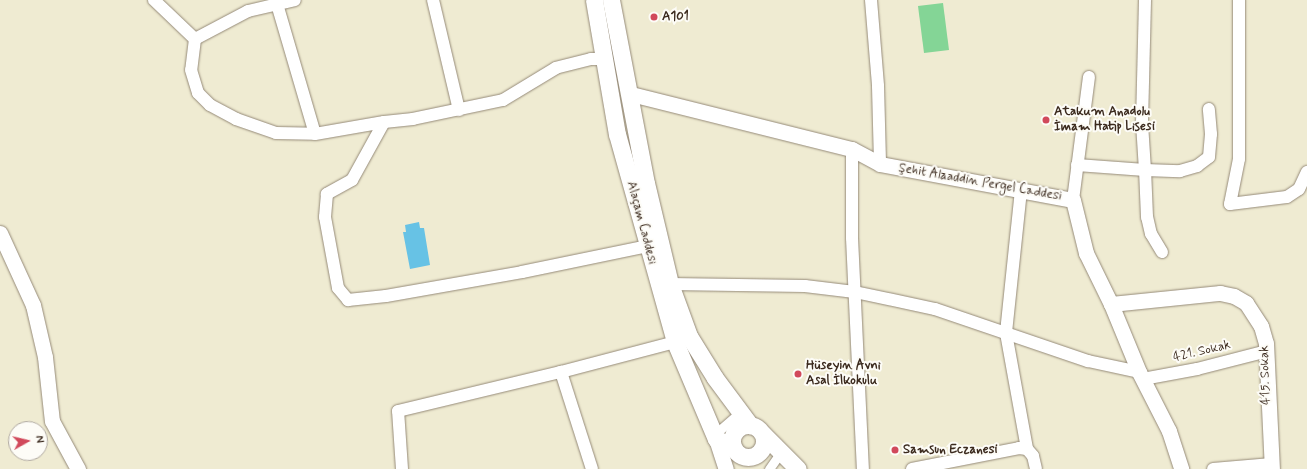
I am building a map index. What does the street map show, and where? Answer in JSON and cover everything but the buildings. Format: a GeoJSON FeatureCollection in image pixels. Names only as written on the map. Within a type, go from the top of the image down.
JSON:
{"type":"FeatureCollection","features":[{"type":"Feature","properties":{"kind":"main road","name":"Alaçam Caddesi"},"geometry":{"type":"LineString","coordinates":[[594,0],[606,59],[617,134],[647,246],[676,342],[715,437]]}},
{"type":"Feature","properties":{"kind":"main road","name":"Alaçam Caddesi"},"geometry":{"type":"LineString","coordinates":[[611,0],[631,94],[646,183],[670,284],[689,336],[714,378],[750,420],[783,449],[798,469]]}},
{"type":"Feature","properties":{"kind":"main road"},"geometry":{"type":"LineString","coordinates":[[715,437],[742,457],[759,454],[764,445],[750,420],[736,431],[742,457]]}},
{"type":"Feature","properties":{"kind":"street"},"geometry":{"type":"LineString","coordinates":[[154,0],[195,38]]}},
{"type":"Feature","properties":{"kind":"street"},"geometry":{"type":"LineString","coordinates":[[195,38],[248,11],[294,0]]}},
{"type":"Feature","properties":{"kind":"street"},"geometry":{"type":"LineString","coordinates":[[433,0],[459,110]]}},
{"type":"Feature","properties":{"kind":"street"},"geometry":{"type":"LineString","coordinates":[[871,0],[878,86],[880,164]]}},
{"type":"Feature","properties":{"kind":"street"},"geometry":{"type":"LineString","coordinates":[[1145,0],[1142,123],[1147,217],[1151,234],[1162,252]]}},
{"type":"Feature","properties":{"kind":"street"},"geometry":{"type":"LineString","coordinates":[[1239,0],[1239,159],[1230,204],[1287,197],[1299,189],[1307,172]]}},
{"type":"Feature","properties":{"kind":"street"},"geometry":{"type":"LineString","coordinates":[[277,4],[315,134]]}},
{"type":"Feature","properties":{"kind":"street"},"geometry":{"type":"LineString","coordinates":[[195,38],[191,70],[192,79],[198,93],[210,105],[236,119],[276,133],[315,134],[459,110],[503,100],[556,68],[591,59],[606,59]]}},
{"type":"Feature","properties":{"kind":"street"},"geometry":{"type":"LineString","coordinates":[[1073,200],[1089,77]]}},
{"type":"Feature","properties":{"kind":"street","name":"Şehit Alaaddin Pergel Caddesi"},"geometry":{"type":"LineString","coordinates":[[631,94],[852,149],[880,164],[1073,200],[1086,253],[1111,304],[1141,376],[1170,431],[1181,469]]}},
{"type":"Feature","properties":{"kind":"street"},"geometry":{"type":"LineString","coordinates":[[1077,165],[1180,171],[1197,166],[1209,157],[1211,134],[1209,109]]}},
{"type":"Feature","properties":{"kind":"street"},"geometry":{"type":"LineString","coordinates":[[384,122],[352,180],[327,194],[325,217],[334,271],[338,288],[348,300],[386,296],[522,272],[647,246]]}},
{"type":"Feature","properties":{"kind":"street"},"geometry":{"type":"LineString","coordinates":[[852,149],[851,208],[863,469]]}},
{"type":"Feature","properties":{"kind":"street"},"geometry":{"type":"LineString","coordinates":[[1021,190],[1006,333],[1027,449],[1032,456],[1036,469]]}},
{"type":"Feature","properties":{"kind":"street"},"geometry":{"type":"LineString","coordinates":[[0,233],[33,304],[45,357],[52,421],[78,469]]}},
{"type":"Feature","properties":{"kind":"street"},"geometry":{"type":"LineString","coordinates":[[670,284],[805,286],[855,292],[935,309],[1088,361],[1141,376]]}},
{"type":"Feature","properties":{"kind":"street","name":"415. Sokak"},"geometry":{"type":"LineString","coordinates":[[1111,304],[1214,294],[1234,296],[1246,303],[1261,326],[1267,351],[1268,415],[1272,467]]}},
{"type":"Feature","properties":{"kind":"street"},"geometry":{"type":"LineString","coordinates":[[402,469],[398,411],[561,372],[676,342]]}},
{"type":"Feature","properties":{"kind":"street","name":"421. Sokak"},"geometry":{"type":"LineString","coordinates":[[1141,376],[1198,369],[1267,351]]}},
{"type":"Feature","properties":{"kind":"street"},"geometry":{"type":"LineString","coordinates":[[561,372],[592,469]]}},
{"type":"Feature","properties":{"kind":"street"},"geometry":{"type":"LineString","coordinates":[[726,469],[715,437],[750,420]]}},
{"type":"Feature","properties":{"kind":"street"},"geometry":{"type":"LineString","coordinates":[[769,469],[783,449]]}},
{"type":"Feature","properties":{"kind":"street"},"geometry":{"type":"LineString","coordinates":[[912,469],[1007,450],[1027,449]]}},
{"type":"Feature","properties":{"kind":"street"},"geometry":{"type":"LineString","coordinates":[[1213,469],[1272,467]]}},
{"type":"Feature","properties":{"kind":"green space"},"geometry":{"type":"Polygon","coordinates":[[[943,3],[949,50],[924,53],[918,6],[943,3]]]}},
{"type":"Feature","properties":{"kind":"water"},"geometry":{"type":"Polygon","coordinates":[[[419,222],[420,228],[424,228],[430,265],[410,269],[403,232],[406,232],[405,225],[419,222]]]}},
{"type":"Feature","properties":{"kind":"place","name":"A101"},"geometry":{"type":"Point","coordinates":[654,17]}},
{"type":"Feature","properties":{"kind":"place","name":"Atakum Anadolu İmam Hatip Lisesi"},"geometry":{"type":"Point","coordinates":[1046,120]}},
{"type":"Feature","properties":{"kind":"place","name":"Hüseyin Avni Asal İlkokulu"},"geometry":{"type":"Point","coordinates":[798,374]}},
{"type":"Feature","properties":{"kind":"place","name":"Samsun Eczanesi"},"geometry":{"type":"Point","coordinates":[895,450]}}]}
